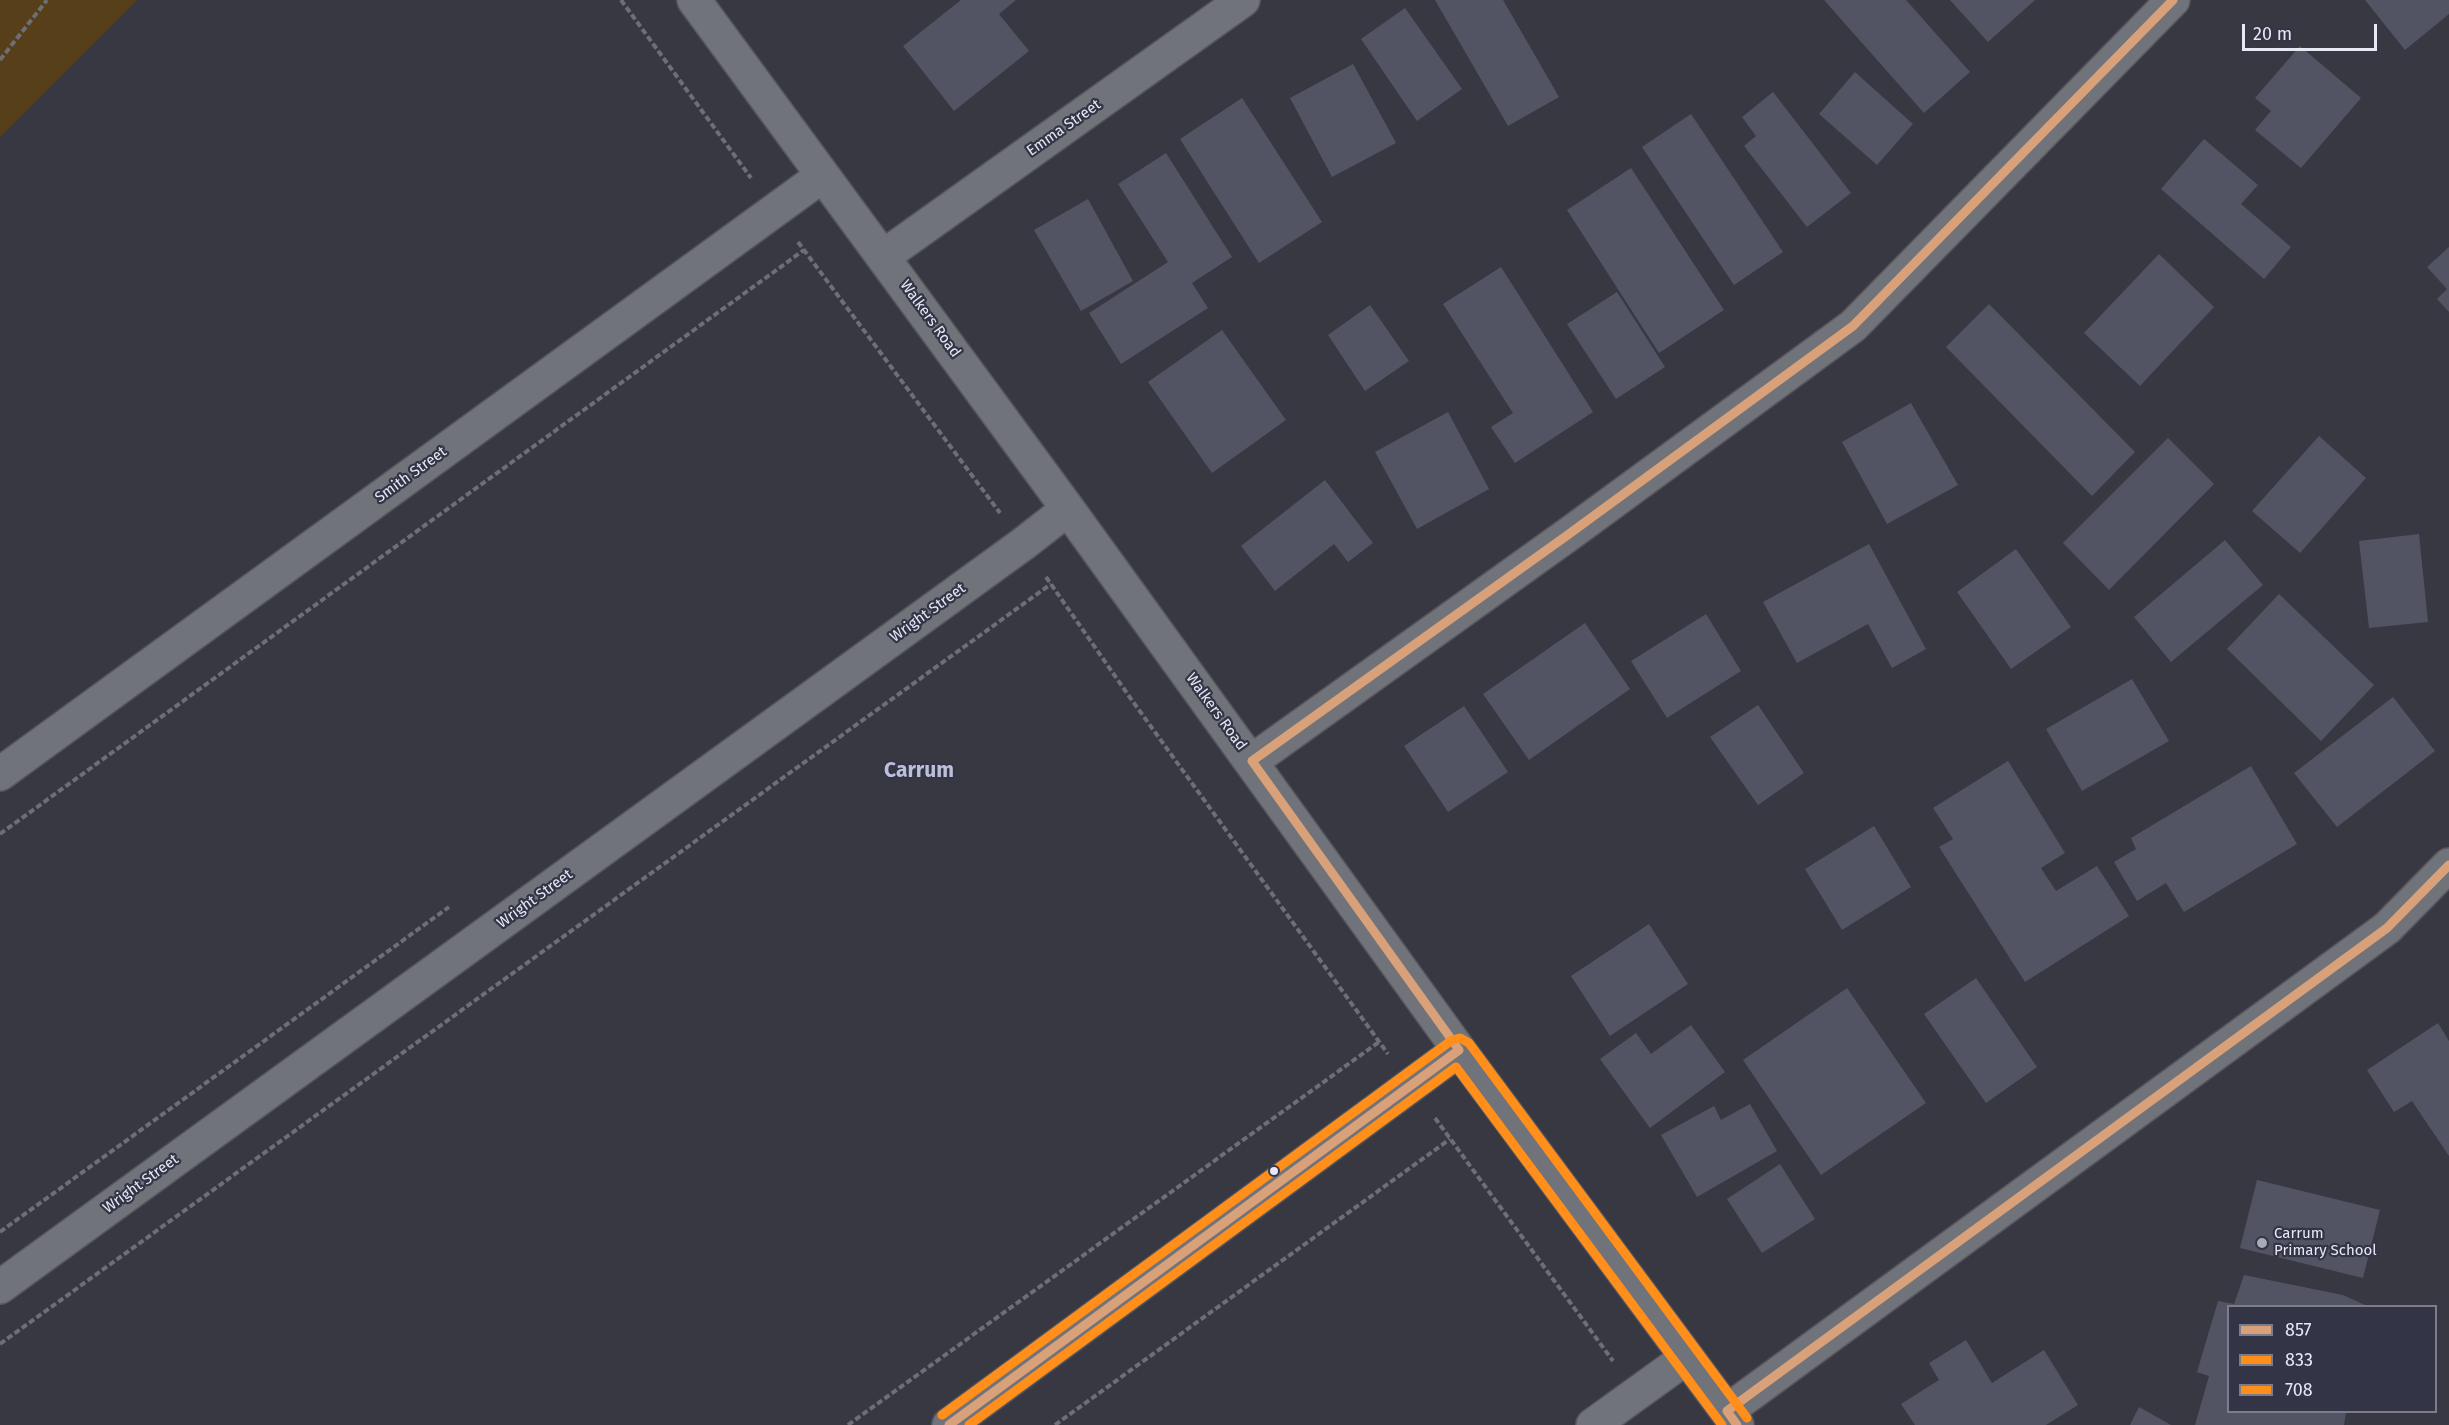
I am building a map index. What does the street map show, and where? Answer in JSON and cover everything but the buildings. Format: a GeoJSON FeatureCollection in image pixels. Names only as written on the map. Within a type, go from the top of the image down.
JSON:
{"type":"FeatureCollection","features":[{"type":"Feature","properties":{"kind":"street","name":"Walkers Road"},"geometry":{"type":"LineString","coordinates":[[694,0],[822,176],[884,256],[1252,761],[1459,1050],[1732,1418]]}},
{"type":"Feature","properties":{"kind":"street","name":"Emma Street"},"geometry":{"type":"LineString","coordinates":[[884,256],[1243,0]]}},
{"type":"Feature","properties":{"kind":"street"},"geometry":{"type":"LineString","coordinates":[[1252,761],[1569,534],[1853,326],[2173,0]]}},
{"type":"Feature","properties":{"kind":"street","name":"Smith Street"},"geometry":{"type":"LineString","coordinates":[[0,774],[822,176]]}},
{"type":"Feature","properties":{"kind":"street","name":"Wright Street"},"geometry":{"type":"LineString","coordinates":[[0,1287],[1068,509]]}},
{"type":"Feature","properties":{"kind":"street"},"geometry":{"type":"LineString","coordinates":[[1732,1418],[2387,928],[2449,865]]}},
{"type":"Feature","properties":{"kind":"street"},"geometry":{"type":"LineString","coordinates":[[949,1425],[1412,1087],[1459,1050]]}},
{"type":"Feature","properties":{"kind":"street"},"geometry":{"type":"LineString","coordinates":[[1593,1425],[1686,1358]]}},
{"type":"Feature","properties":{"kind":"path"},"geometry":{"type":"LineString","coordinates":[[0,60],[47,0]]}},
{"type":"Feature","properties":{"kind":"path"},"geometry":{"type":"LineString","coordinates":[[621,0],[1023,544],[1131,699],[1636,1394]]}},
{"type":"Feature","properties":{"kind":"path"},"geometry":{"type":"LineString","coordinates":[[0,834],[804,250]]}},
{"type":"Feature","properties":{"kind":"path"},"geometry":{"type":"LineString","coordinates":[[0,1344],[1051,584]]}},
{"type":"Feature","properties":{"kind":"path"},"geometry":{"type":"LineString","coordinates":[[848,1425],[1379,1042]]}},
{"type":"Feature","properties":{"kind":"path"},"geometry":{"type":"LineString","coordinates":[[1055,1425],[1450,1139]]}},
{"type":"Feature","properties":{"kind":"shaded area"},"geometry":{"type":"Polygon","coordinates":[[[0,0],[137,0],[0,137],[0,0]]]}},
{"type":"Feature","properties":{"kind":"transit line","name":"857"},"geometry":{"type":"LineString","coordinates":[[949,1425],[1459,1050],[1252,761],[1569,534],[1853,326],[2173,0]]}},
{"type":"Feature","properties":{"kind":"transit line","name":"857"},"geometry":{"type":"LineString","coordinates":[[1737,1425],[1727,1411],[2387,928],[2449,865]]}},
{"type":"Feature","properties":{"kind":"transit line","name":"708"},"geometry":{"type":"LineString","coordinates":[[942,1415],[1452,1040],[1460,1038],[1469,1043],[1747,1418]]}},
{"type":"Feature","properties":{"kind":"transit line","name":"833"},"geometry":{"type":"LineString","coordinates":[[969,1425],[1456,1067],[1722,1425]]}},
{"type":"Feature","properties":{"kind":"place","name":"Carrum Primary School"},"geometry":{"type":"Point","coordinates":[2262,1243]}},
{"type":"Feature","properties":{"kind":"district","name":"Carrum"},"geometry":{"type":"Point","coordinates":[919,771]}}]}
